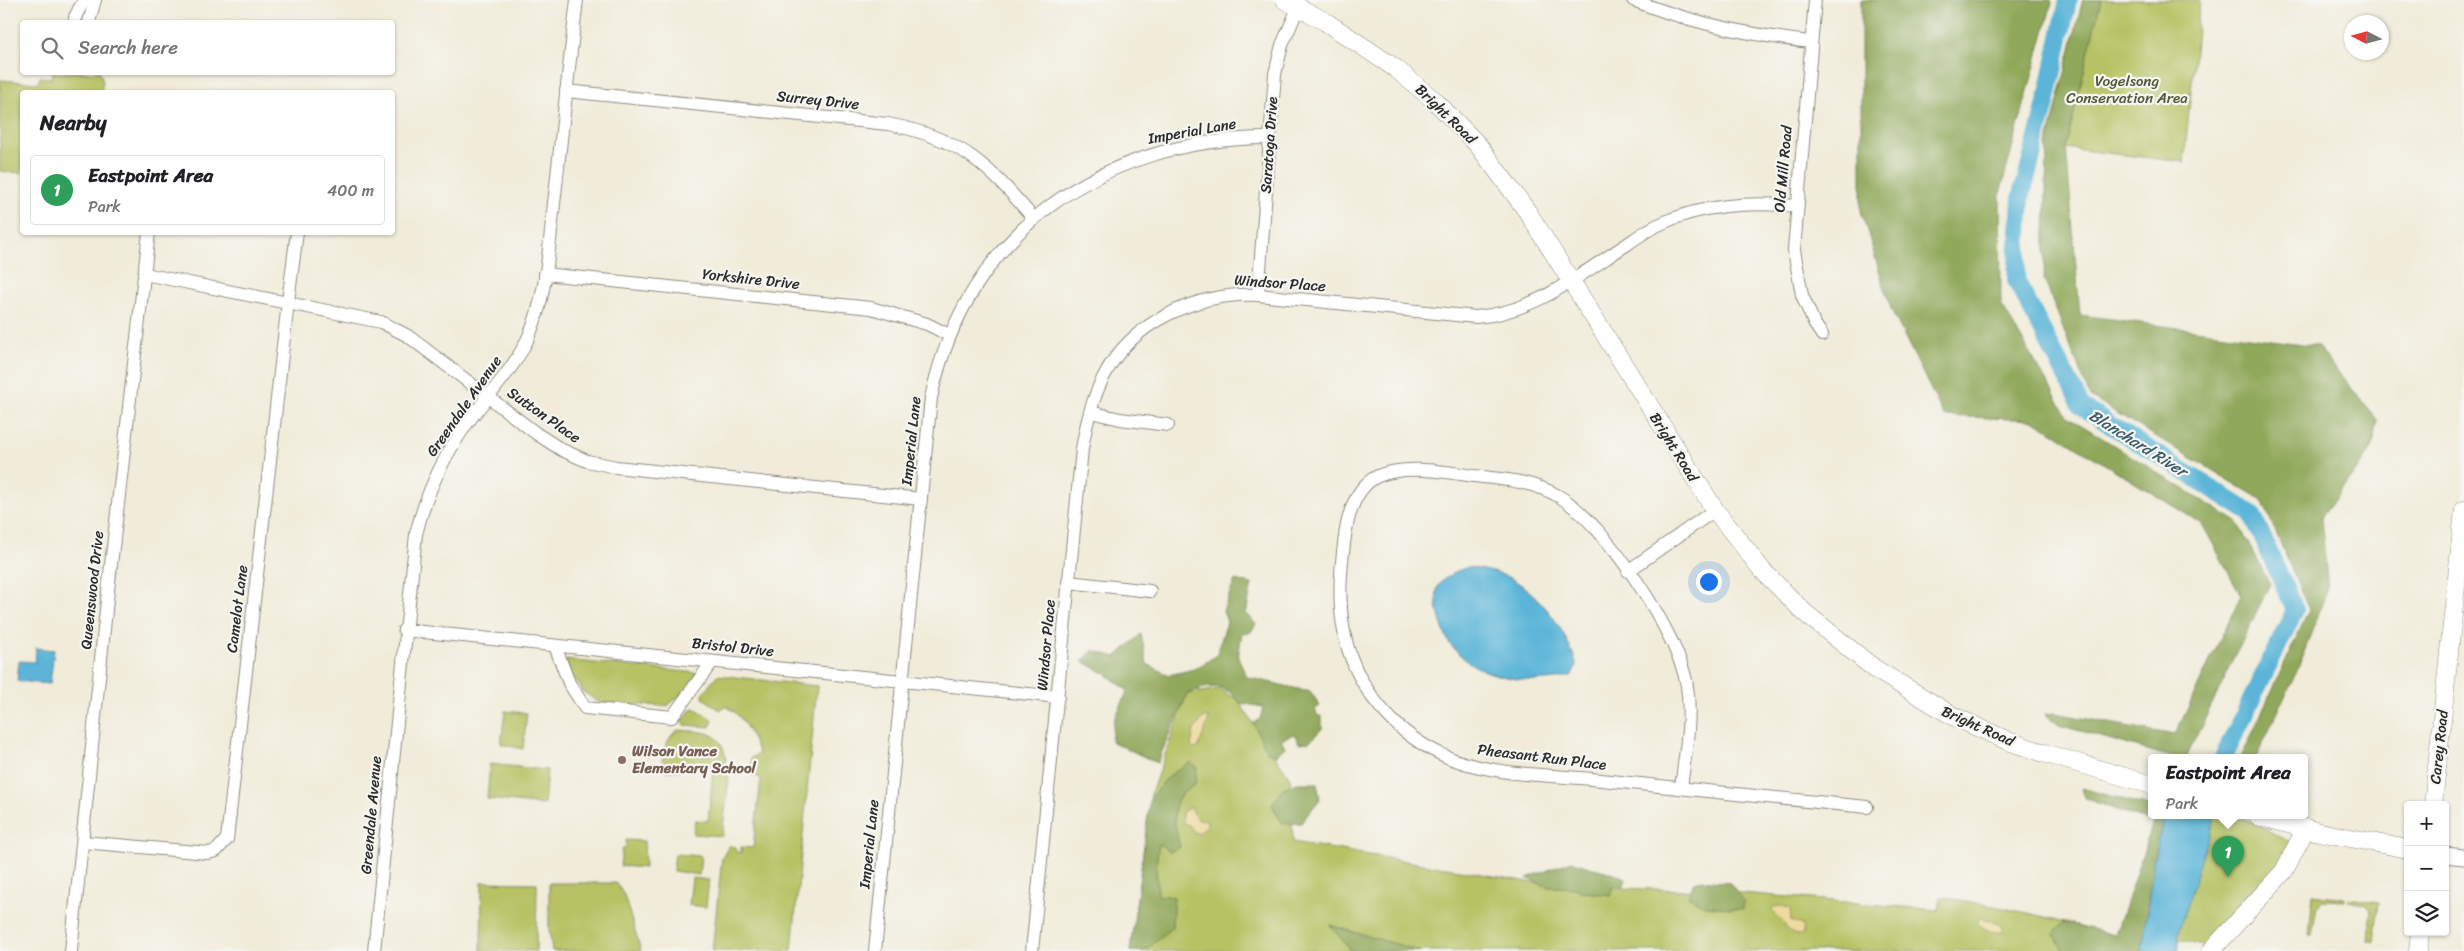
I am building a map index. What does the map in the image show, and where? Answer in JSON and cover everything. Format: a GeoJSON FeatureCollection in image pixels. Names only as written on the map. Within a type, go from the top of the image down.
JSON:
{"type":"FeatureCollection","features":[{"type":"Feature","properties":{"kind":"main road","name":"Bright Road"},"geometry":{"type":"LineString","coordinates":[[1295,2],[1396,68],[1458,123],[1506,180],[1715,510],[1762,570],[1805,613],[1851,652],[1900,686],[1953,716],[2008,741],[2148,784]]}},
{"type":"Feature","properties":{"kind":"main road","name":"Carey Road"},"geometry":{"type":"LineString","coordinates":[[2433,801],[2464,510]]}},
{"type":"Feature","properties":{"kind":"main road"},"geometry":{"type":"LineString","coordinates":[[2270,819],[2404,848]]}},
{"type":"Feature","properties":{"kind":"main road"},"geometry":{"type":"LineString","coordinates":[[2211,951],[2284,871],[2306,828]]}},
{"type":"Feature","properties":{"kind":"main road"},"geometry":{"type":"LineString","coordinates":[[2418,951],[2420,936]]}},
{"type":"Feature","properties":{"kind":"street"},"geometry":{"type":"LineString","coordinates":[[75,20],[84,0]]}},
{"type":"Feature","properties":{"kind":"street"},"geometry":{"type":"LineString","coordinates":[[90,20],[95,0]]}},
{"type":"Feature","properties":{"kind":"street","name":"Greendale Avenue"},"geometry":{"type":"LineString","coordinates":[[374,951],[413,548],[426,499],[434,478],[456,440],[515,362],[526,342],[540,302],[545,274],[577,0]]}},
{"type":"Feature","properties":{"kind":"street"},"geometry":{"type":"LineString","coordinates":[[1633,0],[1703,23],[1777,38],[1810,42]]}},
{"type":"Feature","properties":{"kind":"street","name":"Old Mill Road"},"geometry":{"type":"LineString","coordinates":[[1815,0],[1796,206],[1794,250],[1797,273],[1808,309],[1822,335]]}},
{"type":"Feature","properties":{"kind":"street","name":"Saratoga Drive"},"geometry":{"type":"LineString","coordinates":[[1258,295],[1278,59],[1295,2]]}},
{"type":"Feature","properties":{"kind":"street","name":"Surrey Drive"},"geometry":{"type":"LineString","coordinates":[[566,91],[888,124],[910,128],[946,140],[984,164],[1034,219]]}},
{"type":"Feature","properties":{"kind":"street","name":"Imperial Lane"},"geometry":{"type":"LineString","coordinates":[[875,951],[931,398],[938,364],[949,335],[985,274],[1014,239],[1034,219],[1083,184],[1118,166],[1149,155],[1214,141],[1270,138]]}},
{"type":"Feature","properties":{"kind":"street","name":"Windsor Place"},"geometry":{"type":"LineString","coordinates":[[1032,951],[1082,449],[1098,387],[1112,362],[1122,350],[1149,326],[1175,311],[1202,300],[1232,295],[1258,295],[1476,317],[1507,313],[1527,306],[1570,281],[1656,225],[1684,214],[1714,207],[1744,204],[1796,206]]}},
{"type":"Feature","properties":{"kind":"street","name":"Queenswood Drive"},"geometry":{"type":"LineString","coordinates":[[72,951],[106,607],[149,235]]}},
{"type":"Feature","properties":{"kind":"street","name":"Camelot Lane"},"geometry":{"type":"LineString","coordinates":[[83,842],[208,853],[216,851],[227,839],[288,302],[298,235]]}},
{"type":"Feature","properties":{"kind":"street","name":"Sutton Place"},"geometry":{"type":"LineString","coordinates":[[145,274],[358,316],[395,328],[489,396],[537,434],[562,450],[587,461],[616,467],[921,499]]}},
{"type":"Feature","properties":{"kind":"street","name":"Yorkshire Drive"},"geometry":{"type":"LineString","coordinates":[[545,274],[871,308],[927,324],[949,335]]}},
{"type":"Feature","properties":{"kind":"street"},"geometry":{"type":"LineString","coordinates":[[1090,412],[1120,419],[1168,425]]}},
{"type":"Feature","properties":{"kind":"street","name":"Pheasant Run Place"},"geometry":{"type":"LineString","coordinates":[[1681,788],[1689,714],[1684,670],[1667,628],[1593,524],[1571,504],[1545,490],[1510,480],[1465,474],[1406,471],[1389,473],[1370,481],[1362,490],[1349,516],[1340,582],[1343,627],[1356,669],[1380,707],[1400,728],[1437,752],[1465,763],[1494,769],[1681,788],[1867,806]]}},
{"type":"Feature","properties":{"kind":"street"},"geometry":{"type":"LineString","coordinates":[[1628,571],[1715,510]]}},
{"type":"Feature","properties":{"kind":"street"},"geometry":{"type":"LineString","coordinates":[[1068,582],[1150,591]]}},
{"type":"Feature","properties":{"kind":"street","name":"Bristol Drive"},"geometry":{"type":"LineString","coordinates":[[404,630],[1058,697]]}},
{"type":"Feature","properties":{"kind":"street"},"geometry":{"type":"LineString","coordinates":[[555,646],[569,683],[585,708],[672,716],[712,662]]}},
{"type":"Feature","properties":{"kind":"street"},"geometry":{"type":"LineString","coordinates":[[2449,855],[2464,857]]}},
{"type":"Feature","properties":{"kind":"green space"},"geometry":{"type":"Polygon","coordinates":[[[1861,0],[2051,0],[2052,3],[2000,193],[2001,304],[2067,416],[2237,522],[2270,584],[2188,754],[2161,754],[2059,725],[2045,714],[2055,713],[2175,735],[2241,595],[2202,524],[2033,420],[1944,416],[1891,309],[1861,211],[1861,0]]]}},
{"type":"Feature","properties":{"kind":"green space","name":"Vogelsong Conservation Area"},"geometry":{"type":"Polygon","coordinates":[[[2083,0],[2200,0],[2184,162],[2047,146],[2083,0]]]}},
{"type":"Feature","properties":{"kind":"green space"},"geometry":{"type":"Polygon","coordinates":[[[2083,0],[2101,0],[2066,147],[2080,315],[2317,346],[2378,421],[2372,449],[2321,518],[2328,588],[2297,671],[2258,754],[2243,754],[2309,610],[2262,500],[2090,397],[2044,279],[2047,146],[2083,0]]]}},
{"type":"Feature","properties":{"kind":"green space"},"geometry":{"type":"Polygon","coordinates":[[[52,75],[101,75],[103,82],[101,90],[20,90],[20,173],[0,171],[0,80],[38,83],[40,77],[51,78],[52,75]]]}},
{"type":"Feature","properties":{"kind":"green space"},"geometry":{"type":"Polygon","coordinates":[[[1235,580],[1252,584],[1246,614],[1256,624],[1251,632],[1242,633],[1238,657],[1247,677],[1311,692],[1320,706],[1315,709],[1317,715],[1322,717],[1322,729],[1309,742],[1299,743],[1294,734],[1281,739],[1285,747],[1277,755],[1267,752],[1253,723],[1260,719],[1263,707],[1240,703],[1229,691],[1209,687],[1187,694],[1157,763],[1111,741],[1114,720],[1128,691],[1106,674],[1082,661],[1093,650],[1116,657],[1141,634],[1147,664],[1169,675],[1194,669],[1216,656],[1227,622],[1223,611],[1235,580]]]}},
{"type":"Feature","properties":{"kind":"green space"},"geometry":{"type":"Polygon","coordinates":[[[566,660],[698,673],[682,694],[667,706],[600,703],[582,691],[576,679],[572,679],[566,660]]]}},
{"type":"Feature","properties":{"kind":"green space"},"geometry":{"type":"Polygon","coordinates":[[[717,675],[817,686],[792,951],[712,951],[722,858],[729,846],[736,847],[736,852],[741,853],[741,847],[753,848],[761,778],[752,775],[751,758],[759,754],[743,721],[733,710],[726,706],[720,710],[703,698],[703,694],[717,675]]]}},
{"type":"Feature","properties":{"kind":"green space"},"geometry":{"type":"Polygon","coordinates":[[[1219,689],[1237,699],[1290,778],[1293,842],[1553,886],[1719,891],[1938,910],[1940,897],[2050,918],[2105,933],[2158,951],[1130,951],[1151,793],[1187,694],[1219,689]]]}},
{"type":"Feature","properties":{"kind":"green space"},"geometry":{"type":"Polygon","coordinates":[[[695,708],[713,720],[710,727],[684,725],[683,720],[691,709],[695,708]]]}},
{"type":"Feature","properties":{"kind":"green space"},"geometry":{"type":"Polygon","coordinates":[[[505,711],[527,713],[523,749],[501,744],[505,711]]]}},
{"type":"Feature","properties":{"kind":"green space"},"geometry":{"type":"Polygon","coordinates":[[[678,730],[703,732],[716,737],[724,750],[726,760],[722,767],[665,771],[662,769],[662,758],[667,742],[678,730]]]}},
{"type":"Feature","properties":{"kind":"green space"},"geometry":{"type":"Polygon","coordinates":[[[1191,762],[1197,768],[1195,785],[1180,797],[1176,804],[1175,820],[1180,847],[1170,852],[1159,844],[1156,866],[1158,895],[1174,897],[1172,927],[1145,951],[1130,951],[1150,800],[1168,778],[1191,762]]]}},
{"type":"Feature","properties":{"kind":"green space"},"geometry":{"type":"Polygon","coordinates":[[[490,764],[547,770],[544,805],[487,799],[490,764]]]}},
{"type":"Feature","properties":{"kind":"green space"},"geometry":{"type":"Polygon","coordinates":[[[720,770],[725,772],[729,778],[722,836],[693,834],[695,820],[708,821],[713,771],[720,770]]]}},
{"type":"Feature","properties":{"kind":"green space"},"geometry":{"type":"Polygon","coordinates":[[[1298,783],[1317,783],[1320,799],[1301,823],[1283,824],[1272,805],[1283,788],[1298,783]]]}},
{"type":"Feature","properties":{"kind":"green space"},"geometry":{"type":"Polygon","coordinates":[[[2081,788],[2148,806],[2148,819],[2164,819],[2154,858],[2142,951],[2098,951],[2091,949],[2063,951],[2054,933],[2064,922],[2115,935],[2153,823],[2086,799],[2081,788]]]}},
{"type":"Feature","properties":{"kind":"green space"},"geometry":{"type":"Polygon","coordinates":[[[2197,819],[2246,819],[2298,846],[2213,949],[2162,935],[2197,819]]]}},
{"type":"Feature","properties":{"kind":"green space"},"geometry":{"type":"Polygon","coordinates":[[[626,840],[644,841],[645,868],[620,866],[622,850],[626,846],[626,840]]]}},
{"type":"Feature","properties":{"kind":"green space"},"geometry":{"type":"Polygon","coordinates":[[[675,854],[701,856],[699,875],[673,871],[675,854]]]}},
{"type":"Feature","properties":{"kind":"green space"},"geometry":{"type":"Polygon","coordinates":[[[1572,861],[1626,878],[1624,886],[1613,886],[1610,895],[1582,892],[1576,888],[1548,887],[1527,878],[1572,861]]]}},
{"type":"Feature","properties":{"kind":"green space"},"geometry":{"type":"Polygon","coordinates":[[[692,878],[709,880],[706,907],[689,905],[692,878]]]}},
{"type":"Feature","properties":{"kind":"green space"},"geometry":{"type":"Polygon","coordinates":[[[1703,880],[1730,883],[1744,901],[1743,909],[1705,906],[1688,896],[1694,882],[1703,880]]]}},
{"type":"Feature","properties":{"kind":"green space"},"geometry":{"type":"Polygon","coordinates":[[[482,882],[537,883],[536,951],[481,951],[482,882]]]}},
{"type":"Feature","properties":{"kind":"green space"},"geometry":{"type":"Polygon","coordinates":[[[549,883],[616,883],[624,895],[641,951],[552,951],[549,928],[549,883]]]}},
{"type":"Feature","properties":{"kind":"green space"},"geometry":{"type":"Polygon","coordinates":[[[2313,894],[2344,898],[2344,901],[2324,900],[2317,906],[2312,935],[2309,935],[2313,894]]]}},
{"type":"Feature","properties":{"kind":"green space"},"geometry":{"type":"Polygon","coordinates":[[[2348,898],[2379,902],[2374,942],[2368,940],[2371,910],[2364,904],[2348,901],[2348,898]]]}},
{"type":"Feature","properties":{"kind":"green space"},"geometry":{"type":"Polygon","coordinates":[[[1330,925],[1420,951],[1351,951],[1330,925]]]}},
{"type":"Feature","properties":{"kind":"sand"},"geometry":{"type":"Polygon","coordinates":[[[1204,717],[1209,718],[1208,722],[1198,748],[1194,749],[1191,747],[1194,730],[1204,717]]]}},
{"type":"Feature","properties":{"kind":"sand"},"geometry":{"type":"Polygon","coordinates":[[[1191,807],[1197,819],[1207,820],[1207,825],[1199,833],[1194,832],[1189,825],[1183,823],[1182,812],[1191,807]]]}},
{"type":"Feature","properties":{"kind":"sand"},"geometry":{"type":"Polygon","coordinates":[[[1782,906],[1790,909],[1791,921],[1802,925],[1803,934],[1792,933],[1771,909],[1782,906]]]}},
{"type":"Feature","properties":{"kind":"sand"},"geometry":{"type":"Polygon","coordinates":[[[1980,918],[1990,920],[2003,927],[2003,932],[1983,928],[1977,923],[1980,918]]]}},
{"type":"Feature","properties":{"kind":"water"},"geometry":{"type":"Polygon","coordinates":[[[1468,567],[1495,572],[1508,577],[1520,584],[1539,600],[1562,631],[1573,654],[1577,666],[1571,676],[1547,680],[1508,678],[1473,665],[1455,650],[1447,639],[1441,624],[1436,598],[1437,591],[1439,585],[1448,576],[1468,567]]]}},
{"type":"Feature","properties":{"kind":"water"},"geometry":{"type":"Polygon","coordinates":[[[36,648],[54,650],[50,684],[17,681],[19,661],[35,662],[36,648]]]}},
{"type":"Feature","properties":{"kind":"water"},"geometry":{"type":"Polygon","coordinates":[[[2164,819],[2214,819],[2178,933],[2178,951],[2142,951],[2154,858],[2164,819]]]}},
{"type":"Feature","properties":{"kind":"waterway","name":"Blanchard River"},"geometry":{"type":"LineString","coordinates":[[2068,0],[2046,103],[2021,198],[2016,280],[2082,407],[2252,514],[2295,610],[2225,754]]}},
{"type":"Feature","properties":{"kind":"place","name":"Wilson Vance Elementary School"},"geometry":{"type":"Point","coordinates":[622,760]}},
{"type":"Feature","properties":{"kind":"place","name":"Eastpoint Area"},"geometry":{"type":"Point","coordinates":[2228,877]}}]}
